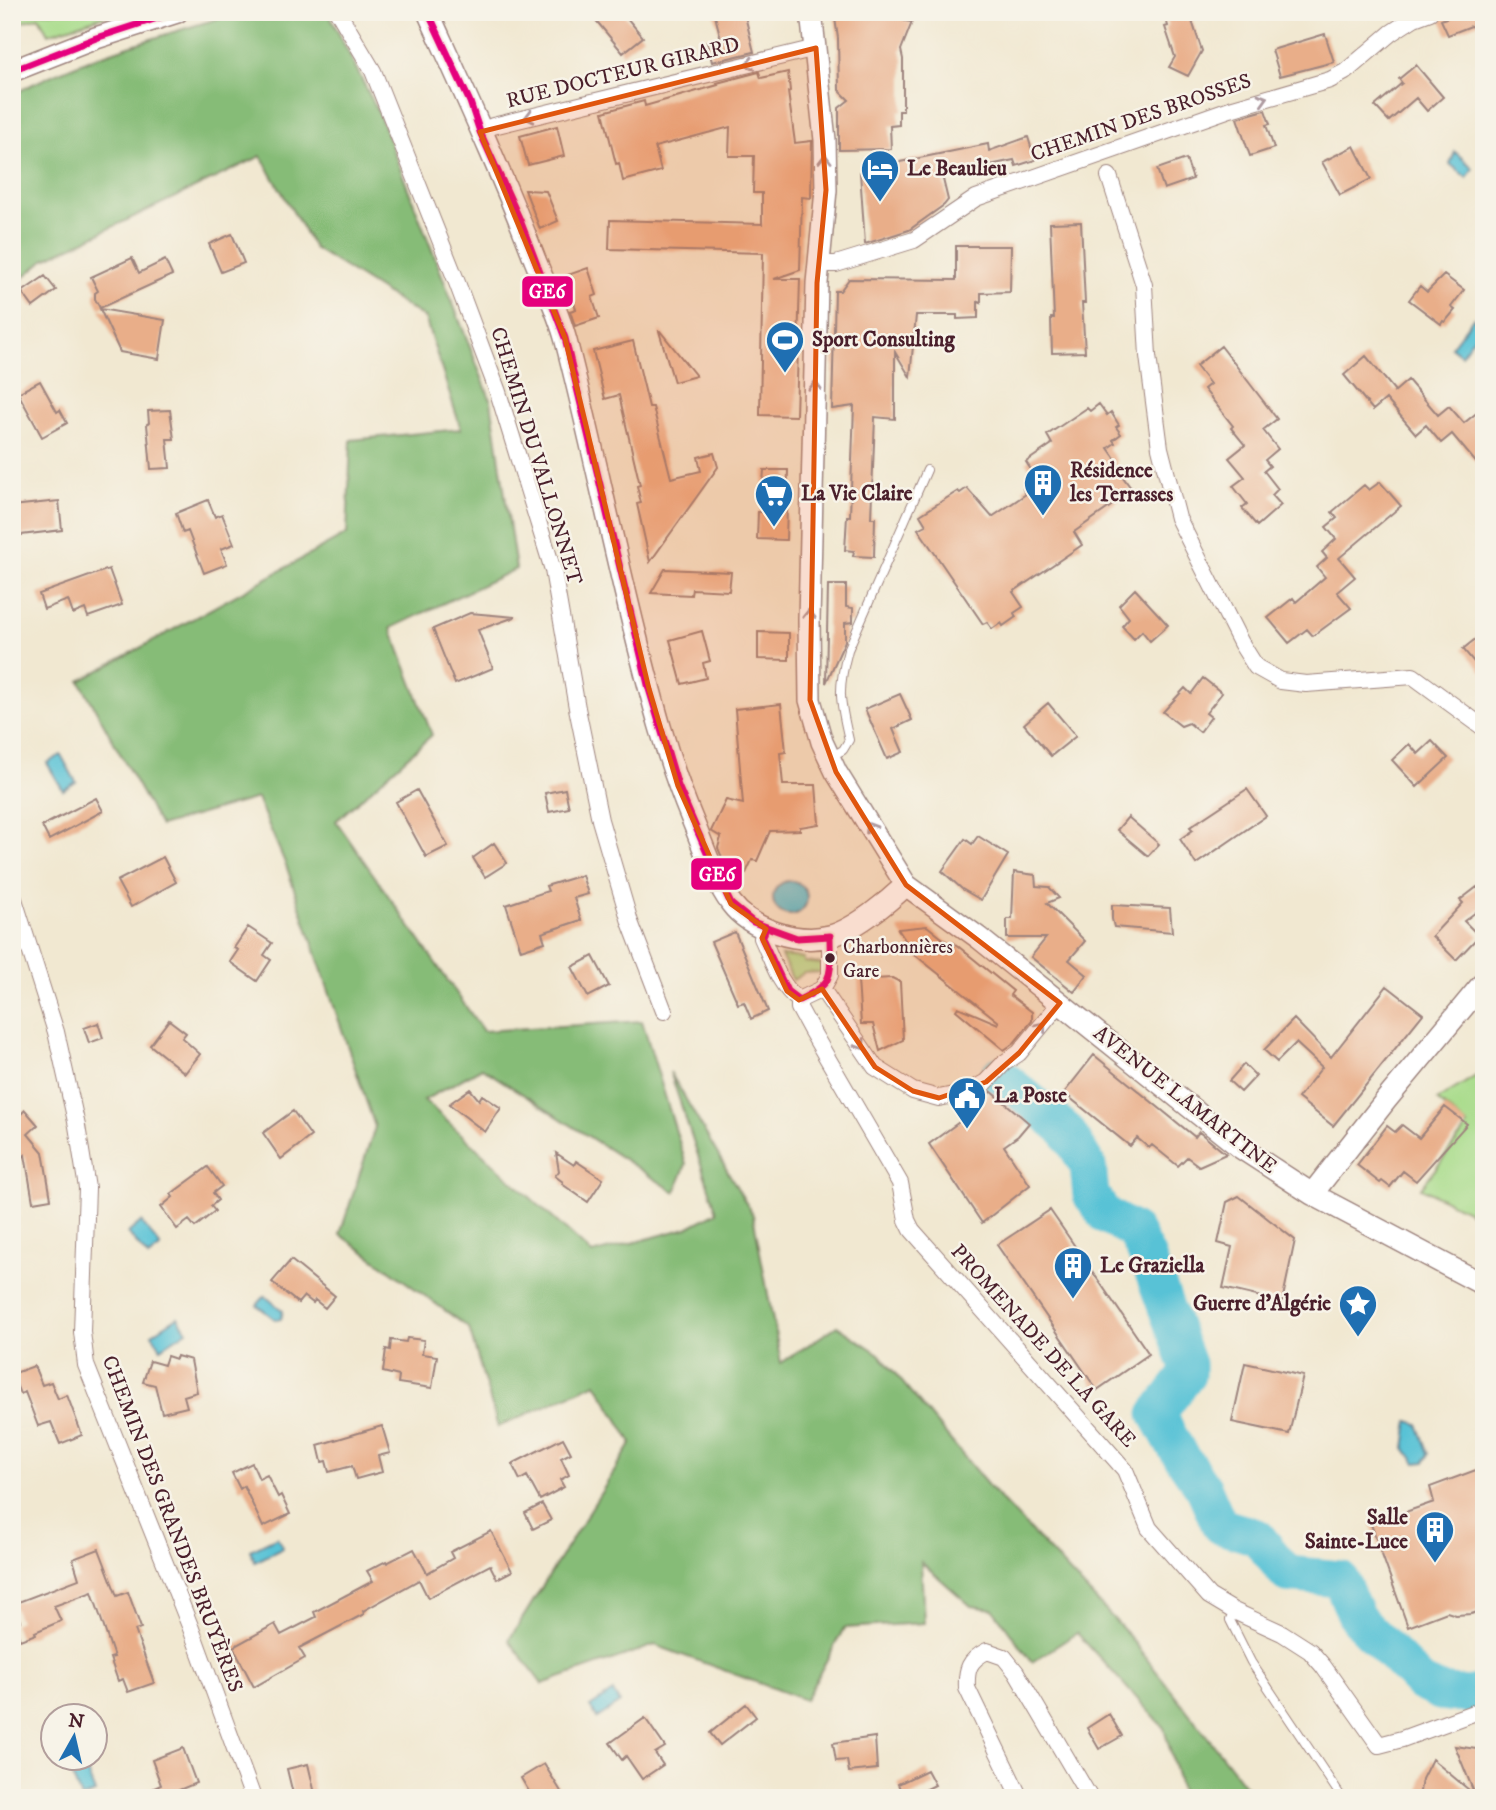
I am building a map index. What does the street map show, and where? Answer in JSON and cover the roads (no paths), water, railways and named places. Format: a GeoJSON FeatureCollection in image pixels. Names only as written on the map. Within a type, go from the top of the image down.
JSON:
{"type":"FeatureCollection","features":[{"type":"Feature","properties":{"kind":"street"},"geometry":{"type":"LineString","coordinates":[[13,67],[177,12]]}},
{"type":"Feature","properties":{"kind":"street","name":"CHEMIN DU VALLONNET"},"geometry":{"type":"LineString","coordinates":[[338,12],[373,71],[498,392],[553,569],[600,820],[630,922],[664,1011]]}},
{"type":"Feature","properties":{"kind":"street"},"geometry":{"type":"LineString","coordinates":[[413,12],[461,104],[480,132]]}},
{"type":"Feature","properties":{"kind":"street"},"geometry":{"type":"LineString","coordinates":[[428,12],[520,220],[565,338],[646,677],[678,786],[731,904],[766,929],[797,938],[830,936],[891,899],[906,885],[829,757],[810,700],[808,661],[817,283],[825,190],[825,145],[811,12]]}},
{"type":"Feature","properties":{"kind":"street","name":"CHEMIN DES BROSSES"},"geometry":{"type":"LineString","coordinates":[[820,264],[836,264],[914,240],[976,198],[1013,184],[1230,109],[1330,80],[1346,72],[1391,33],[1414,18],[1430,12]]}},
{"type":"Feature","properties":{"kind":"street","name":"RUE DOCTEUR GIRARD"},"geometry":{"type":"LineString","coordinates":[[480,132],[493,126],[816,48]]}},
{"type":"Feature","properties":{"kind":"street"},"geometry":{"type":"LineString","coordinates":[[1109,176],[1144,285],[1148,356],[1160,448],[1178,518],[1241,643],[1256,667],[1281,681],[1306,684],[1413,676],[1484,729]]}},
{"type":"Feature","properties":{"kind":"street","name":"AVENUE LAMARTINE"},"geometry":{"type":"LineString","coordinates":[[906,885],[979,938],[1241,1148],[1312,1194],[1484,1285]]}},
{"type":"Feature","properties":{"kind":"street","name":"CHEMIN DES GRANDES BRUYÈRES"},"geometry":{"type":"LineString","coordinates":[[12,893],[56,1031],[87,1188],[82,1332],[86,1365],[203,1661],[253,1798]]}},
{"type":"Feature","properties":{"kind":"street","name":"PROMENADE DE LA GARE"},"geometry":{"type":"LineString","coordinates":[[766,929],[762,938],[787,991],[799,1000],[799,1007],[811,1030],[900,1183],[907,1220],[912,1230],[1125,1470],[1149,1528],[1209,1596],[1282,1633],[1310,1651],[1379,1745],[1484,1709]]}},
{"type":"Feature","properties":{"kind":"street"},"geometry":{"type":"LineString","coordinates":[[799,1000],[822,989],[830,975],[830,936]]}},
{"type":"Feature","properties":{"kind":"street"},"geometry":{"type":"LineString","coordinates":[[1312,1194],[1484,982]]}},
{"type":"Feature","properties":{"kind":"street"},"geometry":{"type":"LineString","coordinates":[[822,989],[875,1067],[913,1091],[939,1098],[968,1092],[986,1082],[1004,1063],[1019,1054],[1060,1003]]}},
{"type":"Feature","properties":{"kind":"street"},"geometry":{"type":"LineString","coordinates":[[1020,1798],[967,1688],[966,1672],[972,1658],[987,1651],[1004,1657],[1016,1672],[1090,1798]]}},
{"type":"Feature","properties":{"kind":"lane"},"geometry":{"type":"LineString","coordinates":[[829,757],[843,750],[849,740],[840,701],[840,679],[848,650],[928,470]]}},
{"type":"Feature","properties":{"kind":"lane"},"geometry":{"type":"LineString","coordinates":[[1234,1611],[1230,1620],[1251,1662],[1342,1798]]}},
{"type":"Feature","properties":{"kind":"water"},"geometry":{"type":"Polygon","coordinates":[[[1455,152],[1473,168],[1467,178],[1450,164],[1455,152]]]}},
{"type":"Feature","properties":{"kind":"water"},"geometry":{"type":"Polygon","coordinates":[[[1473,318],[1483,325],[1461,355],[1451,347],[1473,318]]]}},
{"type":"Feature","properties":{"kind":"water"},"geometry":{"type":"Polygon","coordinates":[[[61,755],[76,782],[63,790],[47,763],[61,755]]]}},
{"type":"Feature","properties":{"kind":"water"},"geometry":{"type":"Polygon","coordinates":[[[790,881],[802,886],[807,898],[802,910],[790,915],[778,910],[773,898],[778,886],[790,881]]]}},
{"type":"Feature","properties":{"kind":"water"},"geometry":{"type":"Polygon","coordinates":[[[141,1222],[161,1247],[148,1257],[128,1233],[141,1222]]]}},
{"type":"Feature","properties":{"kind":"water"},"geometry":{"type":"Polygon","coordinates":[[[265,1296],[283,1311],[281,1319],[276,1320],[257,1305],[265,1296]]]}},
{"type":"Feature","properties":{"kind":"water"},"geometry":{"type":"Polygon","coordinates":[[[178,1317],[187,1331],[161,1348],[152,1334],[178,1317]]]}},
{"type":"Feature","properties":{"kind":"water"},"geometry":{"type":"Polygon","coordinates":[[[1409,1421],[1418,1424],[1429,1454],[1425,1462],[1416,1463],[1405,1448],[1409,1421]]]}},
{"type":"Feature","properties":{"kind":"water"},"geometry":{"type":"Polygon","coordinates":[[[277,1537],[283,1548],[255,1562],[250,1550],[277,1537]]]}},
{"type":"Feature","properties":{"kind":"water"},"geometry":{"type":"Polygon","coordinates":[[[613,1692],[620,1703],[597,1718],[590,1707],[613,1692]]]}},
{"type":"Feature","properties":{"kind":"water"},"geometry":{"type":"Polygon","coordinates":[[[71,1772],[87,1772],[95,1793],[81,1798],[71,1772]]]}},
{"type":"Feature","properties":{"kind":"waterway"},"geometry":{"type":"LineString","coordinates":[[999,1075],[1067,1131],[1088,1166],[1091,1195],[1105,1215],[1134,1231],[1147,1256],[1187,1364],[1187,1375],[1157,1414],[1177,1450],[1204,1489],[1220,1526],[1257,1537],[1287,1574],[1340,1579],[1357,1618],[1421,1683],[1440,1692],[1467,1695],[1484,1692]]}},
{"type":"Feature","properties":{"kind":"place","name":"Le Beaulieu"},"geometry":{"type":"Point","coordinates":[880,203]}},
{"type":"Feature","properties":{"kind":"place","name":"Sport Consulting"},"geometry":{"type":"Point","coordinates":[785,374]}},
{"type":"Feature","properties":{"kind":"place","name":"Résidence les Terrasses"},"geometry":{"type":"Point","coordinates":[1043,517]}},
{"type":"Feature","properties":{"kind":"place","name":"La Vie Claire"},"geometry":{"type":"Point","coordinates":[774,528]}},
{"type":"Feature","properties":{"kind":"place","name":"Charbonnières Gare"},"geometry":{"type":"Point","coordinates":[830,958]}},
{"type":"Feature","properties":{"kind":"place","name":"La Poste"},"geometry":{"type":"Point","coordinates":[967,1130]}},
{"type":"Feature","properties":{"kind":"place","name":"Le Graziella"},"geometry":{"type":"Point","coordinates":[1073,1300]}},
{"type":"Feature","properties":{"kind":"place","name":"Guerre d'Algérie"},"geometry":{"type":"Point","coordinates":[1358,1338]}},
{"type":"Feature","properties":{"kind":"place","name":"Salle Sainte-Luce"},"geometry":{"type":"Point","coordinates":[1435,1564]}}]}
